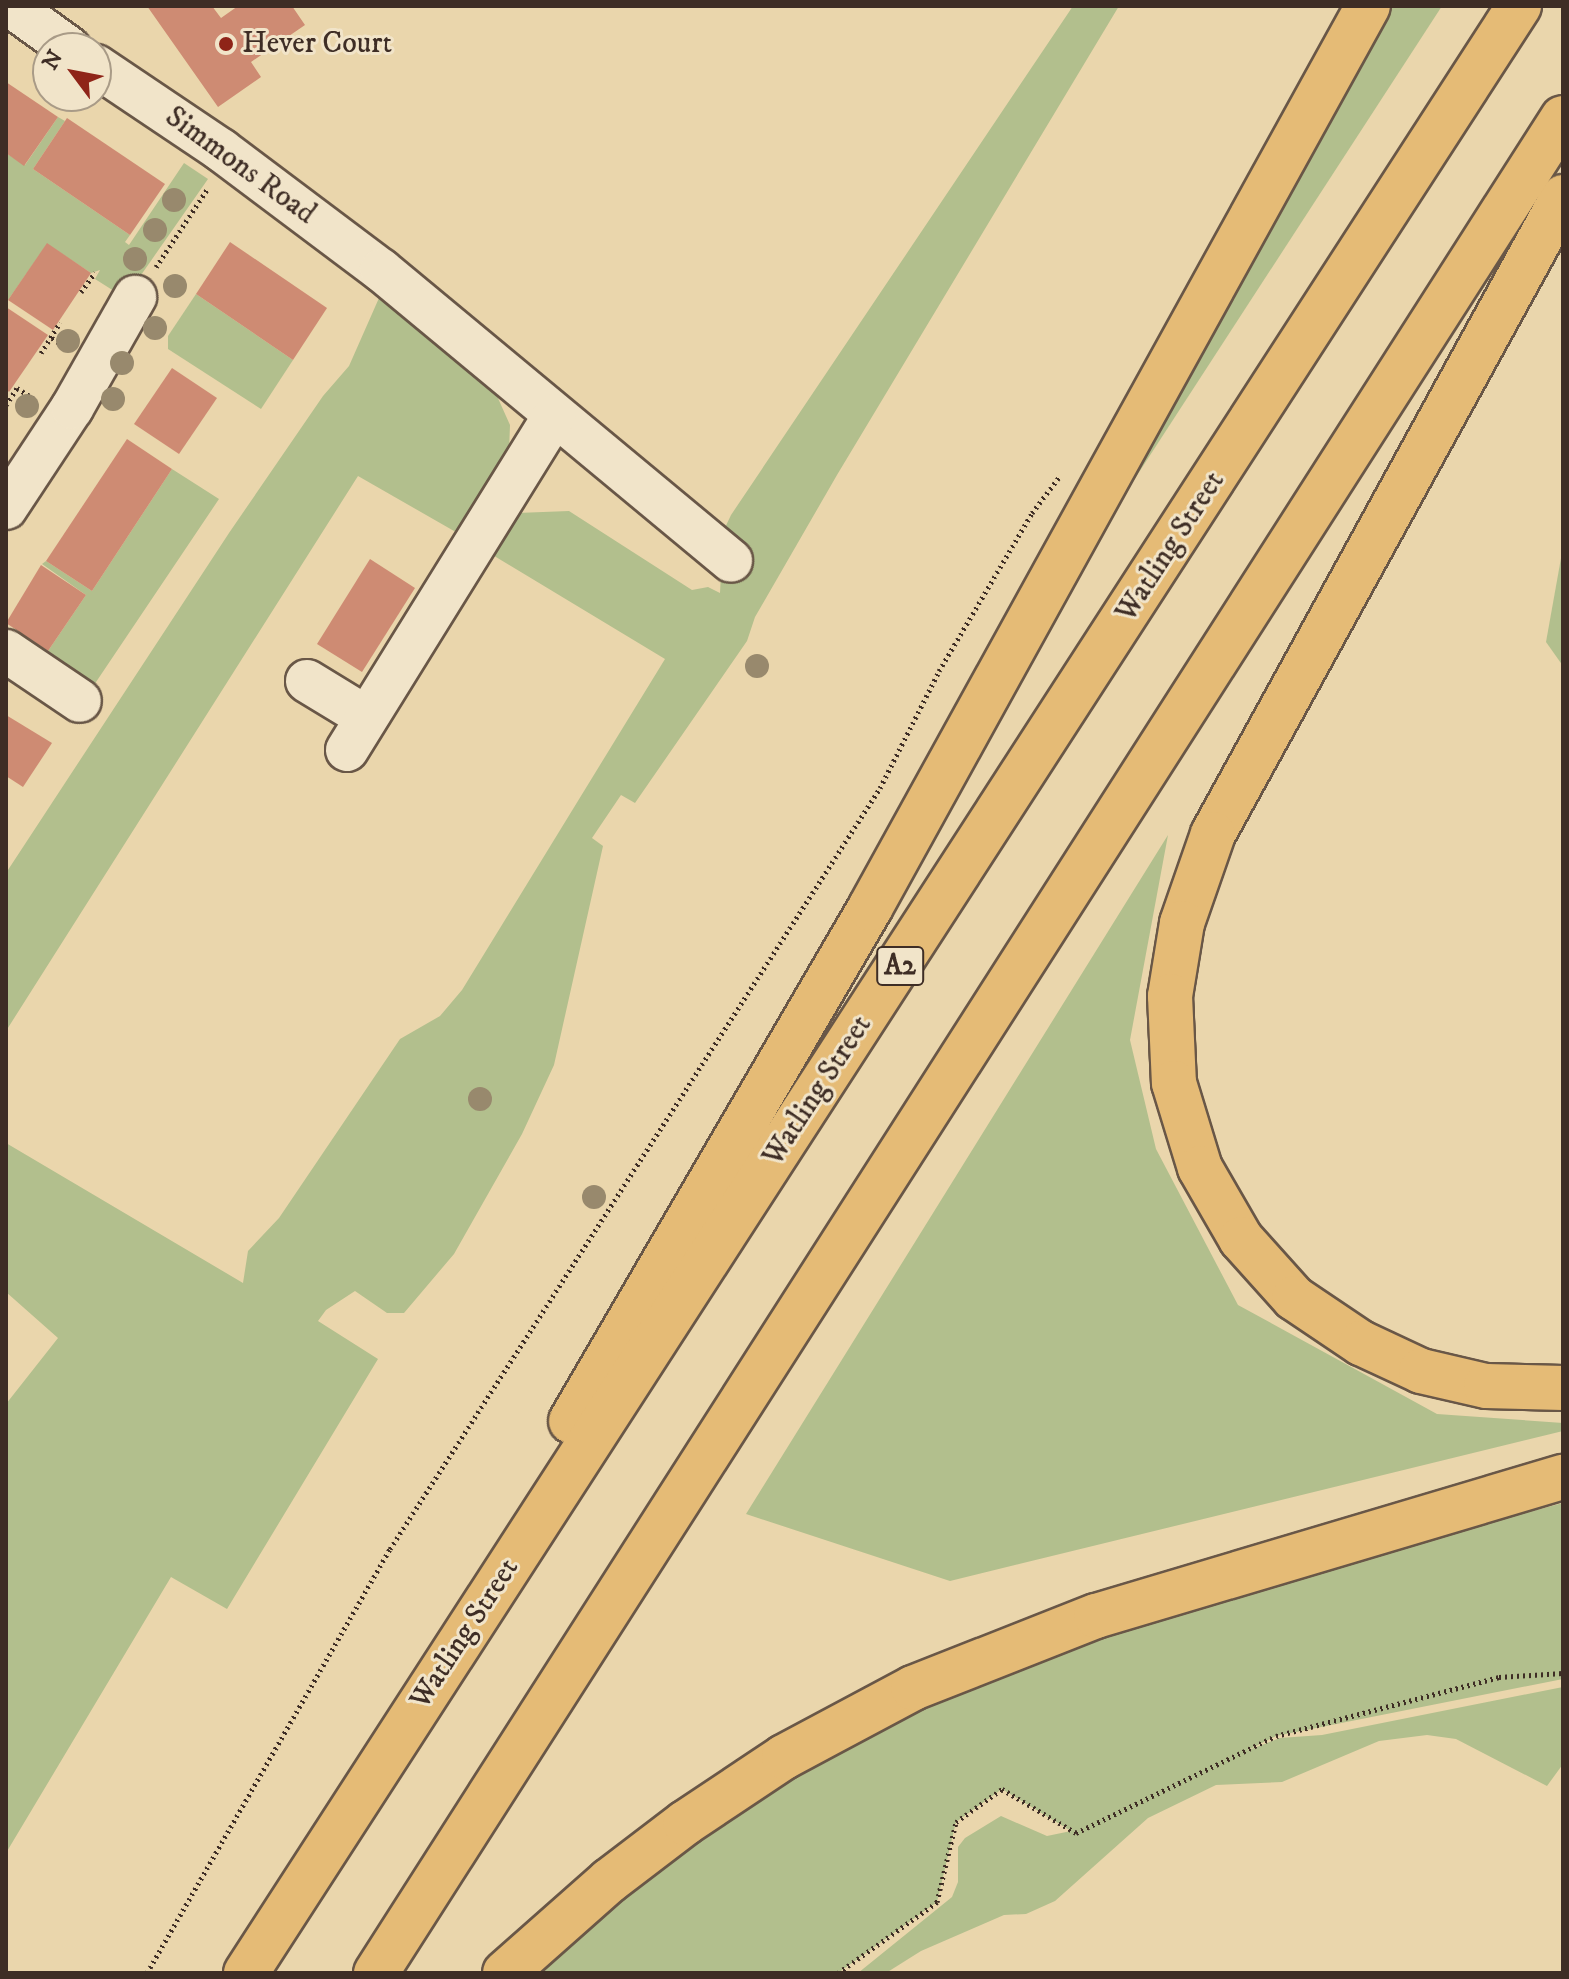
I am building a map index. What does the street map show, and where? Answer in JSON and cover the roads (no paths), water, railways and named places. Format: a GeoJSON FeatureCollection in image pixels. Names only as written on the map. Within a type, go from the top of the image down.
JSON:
{"type":"FeatureCollection","features":[{"type":"Feature","properties":{"kind":"highway"},"geometry":{"type":"LineString","coordinates":[[278,1924],[870,908],[1368,6]]}},
{"type":"Feature","properties":{"kind":"highway","name":"Watling Street"},"geometry":{"type":"LineString","coordinates":[[246,1973],[1519,6]]}},
{"type":"Feature","properties":{"kind":"highway"},"geometry":{"type":"LineString","coordinates":[[376,1973],[1563,118]]}},
{"type":"Feature","properties":{"kind":"highway"},"geometry":{"type":"LineString","coordinates":[[1563,197],[1213,834],[1182,923],[1170,996],[1174,1083],[1200,1168],[1241,1239],[1294,1298],[1361,1343],[1421,1371],[1486,1386],[1563,1388]]}},
{"type":"Feature","properties":{"kind":"highway"},"geometry":{"type":"LineString","coordinates":[[505,1973],[609,1881],[685,1823],[797,1749],[913,1688],[1096,1616],[1563,1477]]}},
{"type":"Feature","properties":{"kind":"street"},"geometry":{"type":"LineString","coordinates":[[11,6],[47,32]]}},
{"type":"Feature","properties":{"kind":"street","name":"Simmons Road"},"geometry":{"type":"LineString","coordinates":[[112,77],[234,159],[381,270],[731,561]]}},
{"type":"Feature","properties":{"kind":"street"},"geometry":{"type":"LineString","coordinates":[[6,508],[19,459],[135,297]]}},
{"type":"Feature","properties":{"kind":"street"},"geometry":{"type":"LineString","coordinates":[[307,681],[356,733],[555,415]]}},
{"type":"Feature","properties":{"kind":"street"},"geometry":{"type":"LineString","coordinates":[[6,651],[80,701]]}},
{"type":"Feature","properties":{"kind":"place","name":"Hever Court"},"geometry":{"type":"Point","coordinates":[226,44]}}]}
